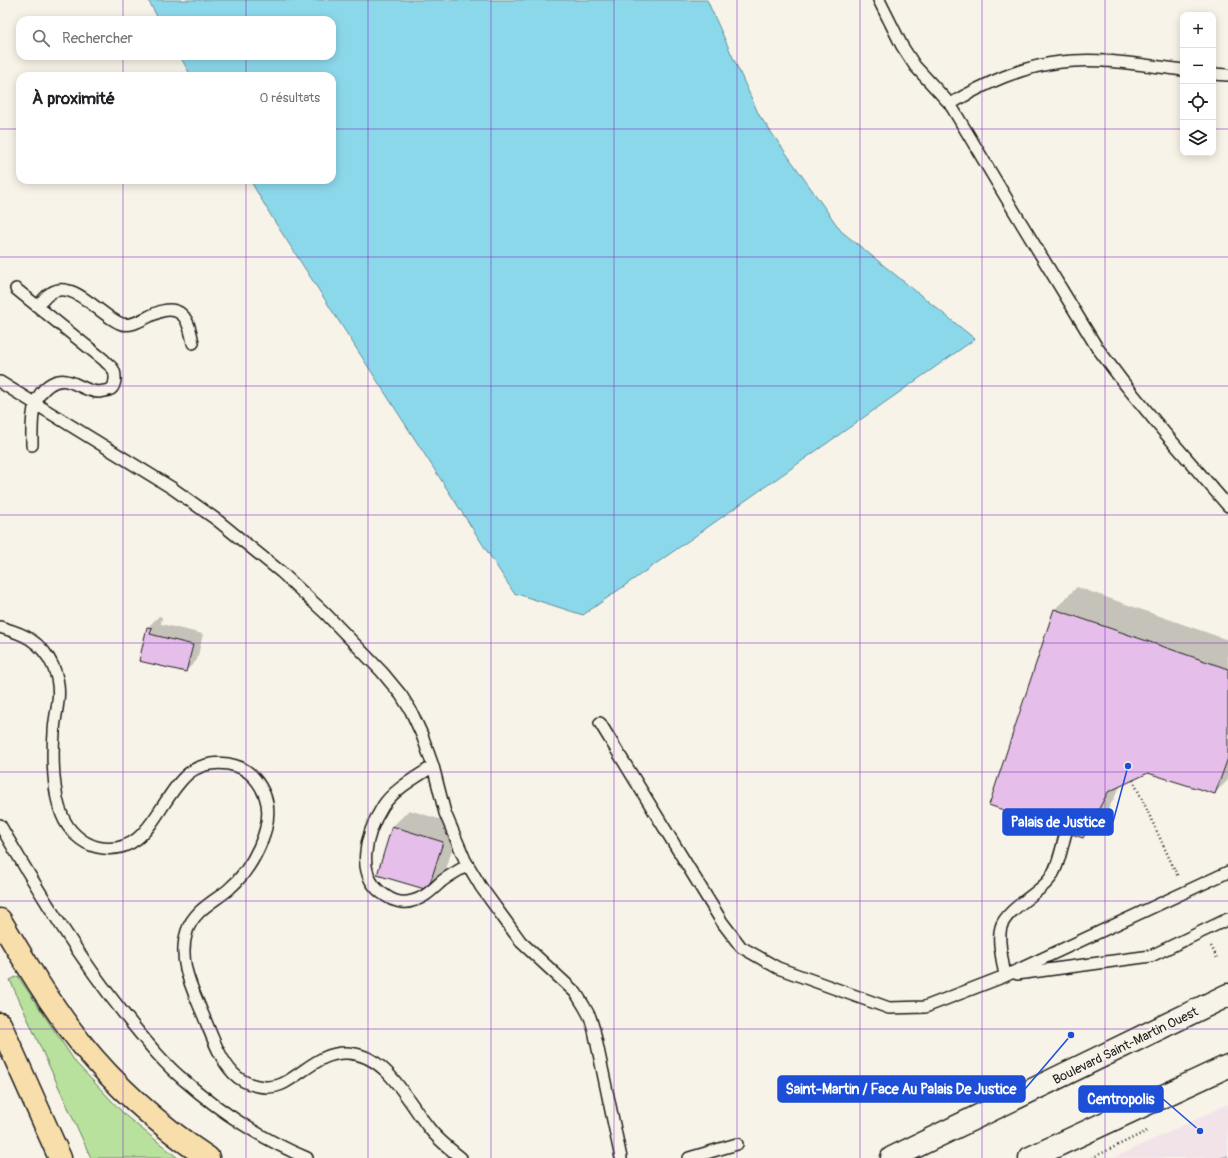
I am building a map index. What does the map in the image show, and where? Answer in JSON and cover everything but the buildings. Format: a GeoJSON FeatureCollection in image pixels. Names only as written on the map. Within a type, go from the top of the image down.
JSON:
{"type":"FeatureCollection","features":[{"type":"Feature","properties":{"kind":"highway"},"geometry":{"type":"LineString","coordinates":[[0,920],[23,959],[60,1013],[80,1041],[100,1065],[145,1110],[190,1146],[208,1158]]}},
{"type":"Feature","properties":{"kind":"highway"},"geometry":{"type":"LineString","coordinates":[[0,1024],[60,1158]]}},
{"type":"Feature","properties":{"kind":"main road","name":"Boulevard Saint-Martin Ouest"},"geometry":{"type":"LineString","coordinates":[[892,1158],[1228,995]]}},
{"type":"Feature","properties":{"kind":"main road"},"geometry":{"type":"LineString","coordinates":[[1030,1158],[1228,1066]]}},
{"type":"Feature","properties":{"kind":"lane"},"geometry":{"type":"LineString","coordinates":[[879,0],[902,46],[915,66],[950,104],[1096,346],[1132,393],[1228,506]]}},
{"type":"Feature","properties":{"kind":"lane"},"geometry":{"type":"LineString","coordinates":[[950,104],[998,78],[1015,72],[1062,62],[1121,62],[1180,70]]}},
{"type":"Feature","properties":{"kind":"lane"},"geometry":{"type":"LineString","coordinates":[[1216,74],[1228,76]]}},
{"type":"Feature","properties":{"kind":"lane"},"geometry":{"type":"LineString","coordinates":[[16,288],[112,368],[115,374],[114,385],[111,389],[104,391],[96,392],[69,381],[61,380],[48,386],[35,404],[32,423],[32,444]]}},
{"type":"Feature","properties":{"kind":"lane"},"geometry":{"type":"LineString","coordinates":[[38,306],[54,291],[64,290],[80,296],[124,325],[130,324],[158,312],[173,311],[180,313],[184,317],[188,324],[193,343]]}},
{"type":"Feature","properties":{"kind":"lane"},"geometry":{"type":"LineString","coordinates":[[0,382],[172,488],[217,520],[281,572],[382,672],[411,711],[433,766],[445,813],[468,865],[481,887],[521,942],[576,993],[590,1017],[621,1158]]}},
{"type":"Feature","properties":{"kind":"lane"},"geometry":{"type":"LineString","coordinates":[[0,627],[30,638],[47,655],[58,677],[59,692],[53,751],[56,787],[61,814],[74,834],[83,841],[92,846],[108,848],[123,846],[133,842],[146,830],[182,780],[196,768],[217,763],[237,766],[246,770],[254,777],[259,785],[265,797],[268,816],[259,848],[239,880],[195,916],[187,930],[184,942],[184,963],[189,980],[220,1052],[235,1075],[250,1084],[259,1086],[277,1086],[327,1056],[348,1053],[359,1055],[379,1066],[402,1088],[429,1129],[461,1158]]}},
{"type":"Feature","properties":{"kind":"lane"},"geometry":{"type":"LineString","coordinates":[[600,723],[722,922],[741,947],[778,968],[889,1008],[925,1007],[1005,976],[1228,872]]}},
{"type":"Feature","properties":{"kind":"lane"},"geometry":{"type":"LineString","coordinates":[[433,766],[399,790],[383,806],[372,828],[366,845],[365,859],[368,873],[372,883],[379,892],[399,902],[411,902],[431,892],[443,881],[468,865]]}},
{"type":"Feature","properties":{"kind":"lane"},"geometry":{"type":"LineString","coordinates":[[0,825],[33,884],[90,970],[158,1056],[204,1098],[265,1137],[307,1158]]}},
{"type":"Feature","properties":{"kind":"lane"},"geometry":{"type":"LineString","coordinates":[[1005,976],[1000,941],[1000,928],[1006,917],[1049,880],[1056,867],[1066,832]]}},
{"type":"Feature","properties":{"kind":"lane"},"geometry":{"type":"LineString","coordinates":[[1005,976],[1152,956],[1228,919]]}},
{"type":"Feature","properties":{"kind":"lane"},"geometry":{"type":"LineString","coordinates":[[689,1158],[738,1144]]}},
{"type":"Feature","properties":{"kind":"path"},"geometry":{"type":"LineString","coordinates":[[1133,780],[1180,883]]}},
{"type":"Feature","properties":{"kind":"path"},"geometry":{"type":"LineString","coordinates":[[1209,943],[1217,958]]}},
{"type":"Feature","properties":{"kind":"shaded area"},"geometry":{"type":"Polygon","coordinates":[[[1228,1104],[1228,1158],[1114,1158],[1228,1104]]]}},
{"type":"Feature","properties":{"kind":"green space"},"geometry":{"type":"Polygon","coordinates":[[[18,976],[76,1063],[127,1117],[178,1158],[91,1158],[10,980],[18,976]]]}},
{"type":"Feature","properties":{"kind":"water"},"geometry":{"type":"Polygon","coordinates":[[[148,0],[707,0],[759,115],[841,231],[975,339],[583,615],[514,593],[273,219],[252,184],[336,184],[336,72],[189,72],[182,60],[336,60],[336,16],[157,16],[148,0]]]}},
{"type":"Feature","properties":{"kind":"place","name":"Palais de Justice"},"geometry":{"type":"Point","coordinates":[1128,766]}},
{"type":"Feature","properties":{"kind":"place","name":"Saint-Martin / Face Au Palais De Justice"},"geometry":{"type":"Point","coordinates":[1071,1035]}},
{"type":"Feature","properties":{"kind":"place","name":"Centropolis"},"geometry":{"type":"Point","coordinates":[1200,1131]}}]}
